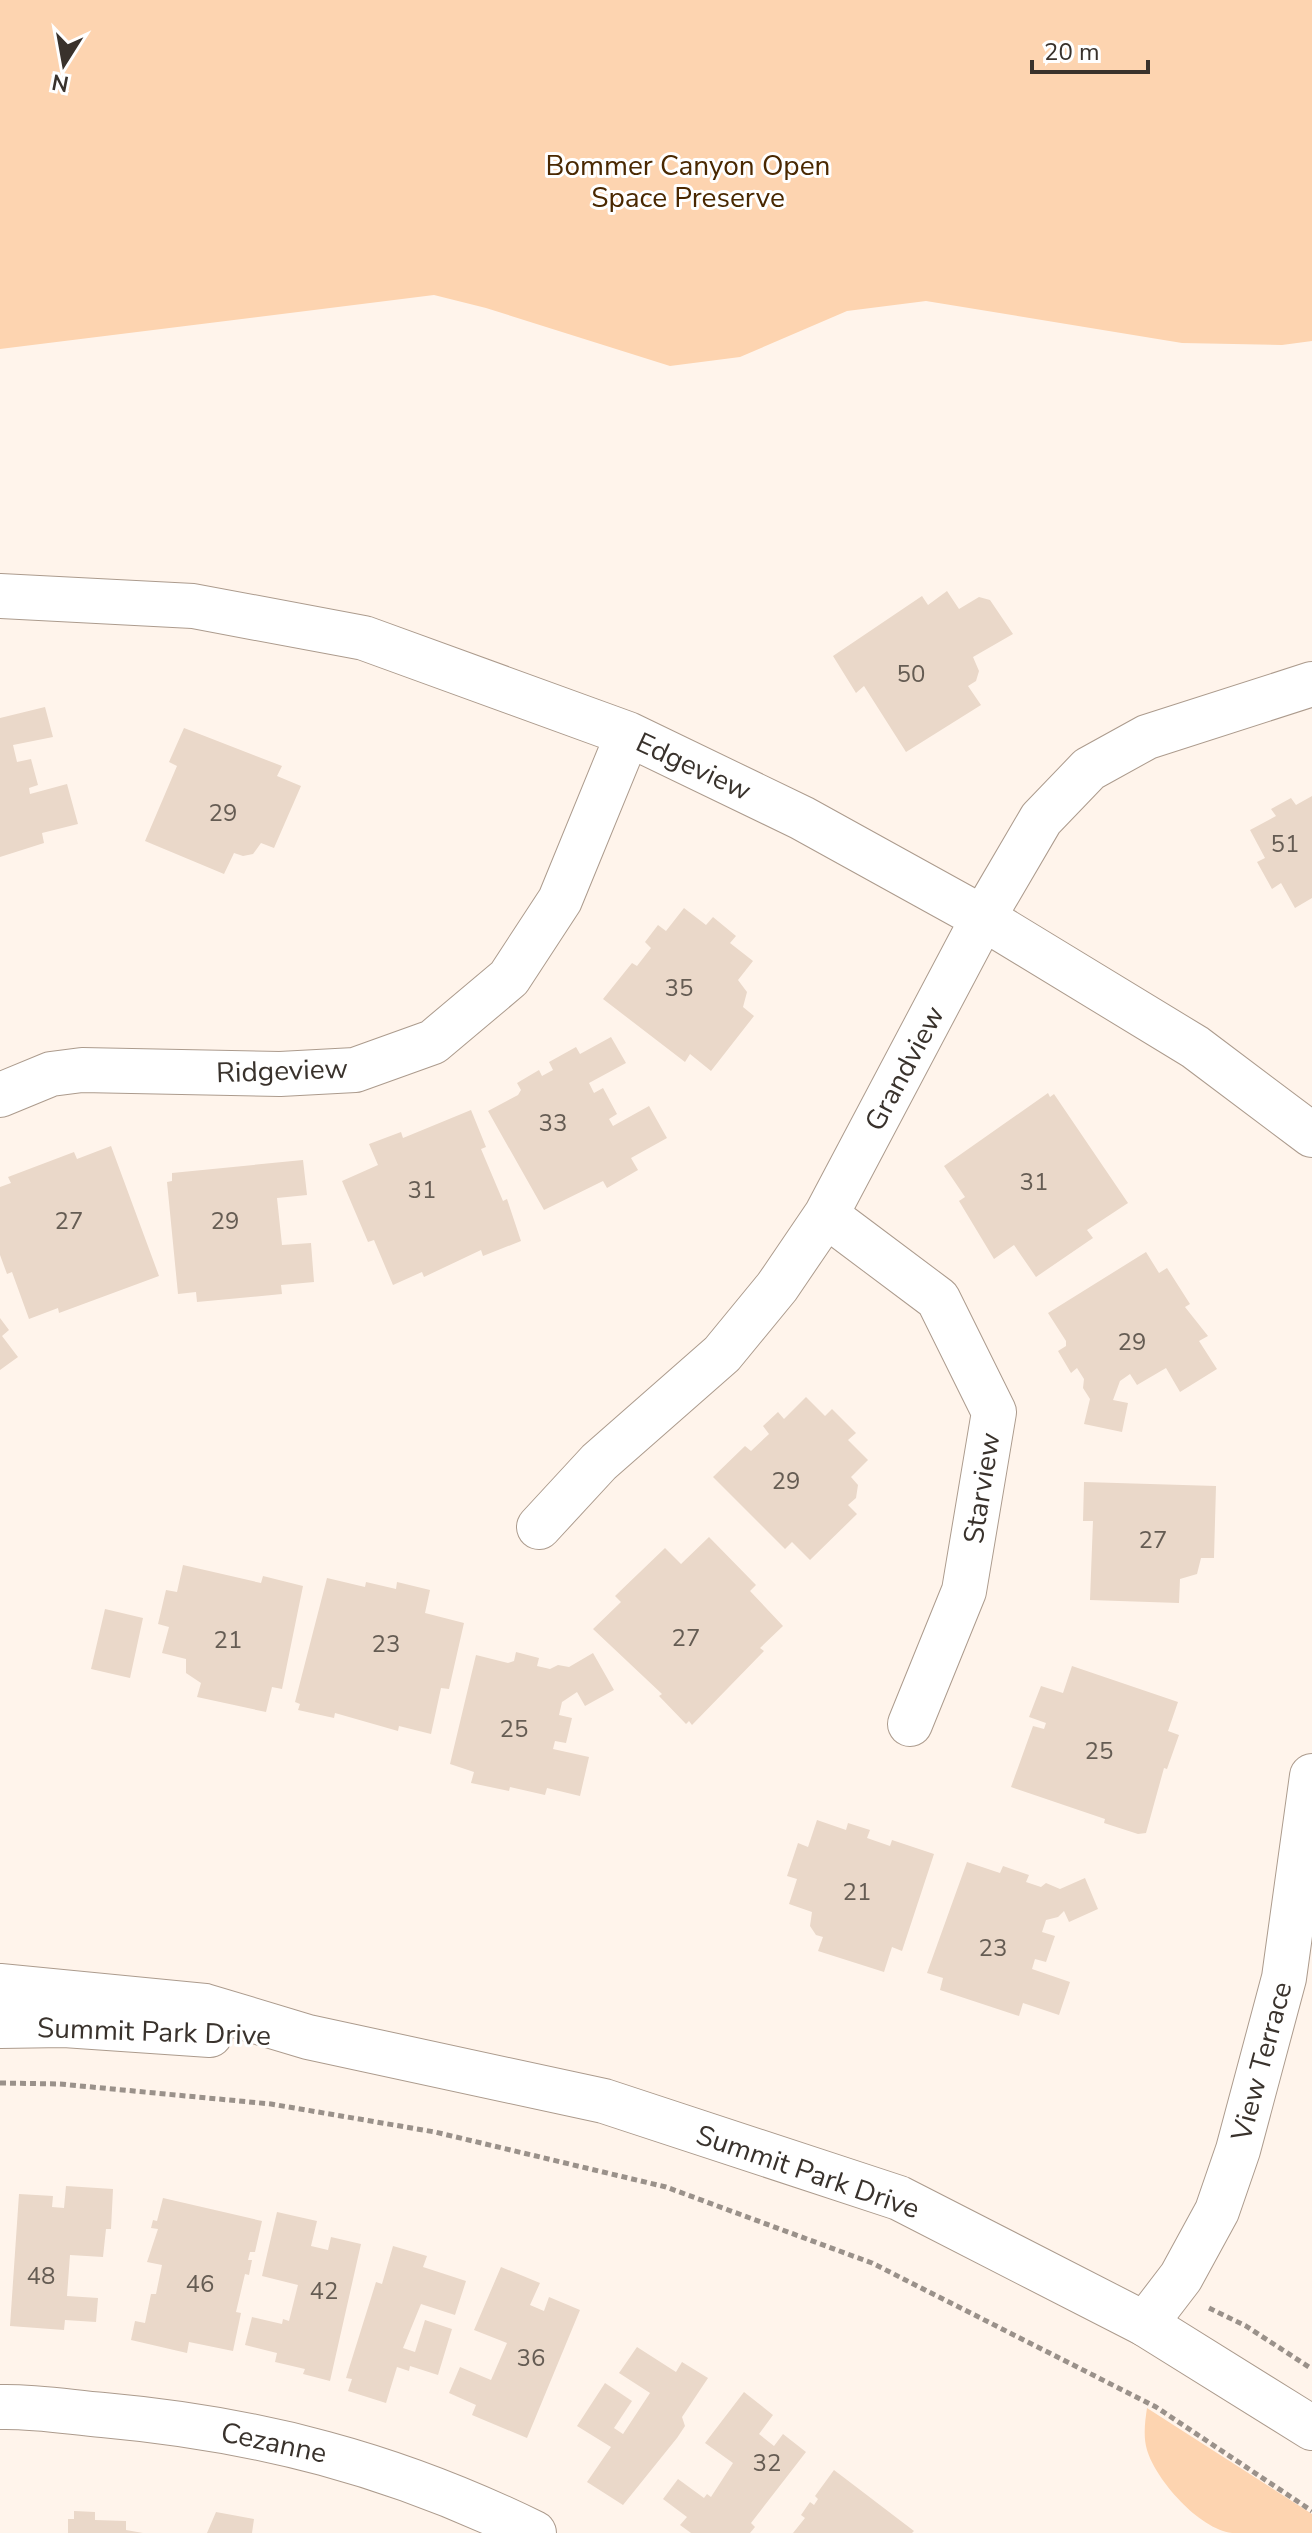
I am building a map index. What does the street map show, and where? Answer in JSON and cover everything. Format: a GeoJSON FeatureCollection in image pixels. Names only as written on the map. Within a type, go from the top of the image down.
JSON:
{"type":"FeatureCollection","features":[{"type":"Feature","properties":{"kind":"street","name":"Edgeview"},"geometry":{"type":"LineString","coordinates":[[0,596],[193,606],[364,638],[628,734],[802,818],[983,918],[1195,1047],[1312,1135]]}},
{"type":"Feature","properties":{"kind":"street","name":"Grandview"},"geometry":{"type":"LineString","coordinates":[[539,1527],[599,1462],[722,1354],[777,1287],[826,1215],[983,918],[1041,819],[1089,769],[1147,737],[1312,684]]}},
{"type":"Feature","properties":{"kind":"street","name":"Ridgeview"},"geometry":{"type":"LineString","coordinates":[[0,1095],[51,1074],[82,1070],[280,1074],[355,1070],[433,1042],[509,978],[560,900],[628,734]]}},
{"type":"Feature","properties":{"kind":"street","name":"Starview"},"geometry":{"type":"LineString","coordinates":[[826,1215],[938,1299],[994,1412],[964,1591],[910,1724]]}},
{"type":"Feature","properties":{"kind":"street","name":"View Terrace"},"geometry":{"type":"LineString","coordinates":[[1158,2307],[1217,2211],[1269,2038],[1284,1978],[1312,1776]]}},
{"type":"Feature","properties":{"kind":"street","name":"Summit Park Drive"},"geometry":{"type":"LineString","coordinates":[[0,1986],[205,2006],[308,2037],[604,2101],[899,2198],[1158,2307],[1312,2428]]}},
{"type":"Feature","properties":{"kind":"street","name":"Summit Park Drive"},"geometry":{"type":"LineString","coordinates":[[0,2026],[308,2037]]}},
{"type":"Feature","properties":{"kind":"street","name":"Cezanne"},"geometry":{"type":"LineString","coordinates":[[0,2407],[176,2421],[330,2452],[468,2501],[534,2533]]}},
{"type":"Feature","properties":{"kind":"path"},"geometry":{"type":"LineString","coordinates":[[0,2083],[60,2084],[271,2104],[435,2132],[666,2187],[872,2263],[1156,2407],[1312,2511]]}},
{"type":"Feature","properties":{"kind":"path"},"geometry":{"type":"LineString","coordinates":[[1158,2307],[1246,2326],[1312,2369]]}},
{"type":"Feature","properties":{"kind":"green space","name":"Bommer Canyon Open Space Preserve"},"geometry":{"type":"Polygon","coordinates":[[[0,0],[1312,0],[1312,341],[1282,345],[1182,343],[926,301],[847,311],[740,357],[670,366],[486,308],[434,295],[0,349],[0,0]]]}},
{"type":"Feature","properties":{"kind":"green space"},"geometry":{"type":"Polygon","coordinates":[[[1147,2408],[1312,2514],[1312,2533],[1232,2533],[1206,2523],[1180,2501],[1152,2462],[1145,2440],[1147,2408]]]}},
{"type":"Feature","properties":{"kind":"building"},"geometry":{"type":"Polygon","coordinates":[[[947,591],[959,609],[979,597],[990,600],[1013,634],[973,657],[979,671],[976,681],[968,686],[981,705],[906,752],[864,686],[856,693],[833,656],[922,596],[928,605],[947,591]]]}},
{"type":"Feature","properties":{"kind":"building"},"geometry":{"type":"Polygon","coordinates":[[[45,707],[53,737],[13,745],[17,762],[31,759],[38,785],[29,788],[30,794],[67,784],[78,824],[42,833],[44,843],[0,857],[0,718],[45,707]]]}},
{"type":"Feature","properties":{"kind":"building"},"geometry":{"type":"Polygon","coordinates":[[[184,728],[282,766],[277,776],[301,786],[274,848],[261,843],[253,854],[243,856],[234,853],[224,874],[145,841],[177,766],[169,762],[184,728]]]}},
{"type":"Feature","properties":{"kind":"building"},"geometry":{"type":"Polygon","coordinates":[[[1312,796],[1312,898],[1295,908],[1281,883],[1272,889],[1257,862],[1265,858],[1250,830],[1276,816],[1271,809],[1291,798],[1296,805],[1312,796]]]}},
{"type":"Feature","properties":{"kind":"building"},"geometry":{"type":"Polygon","coordinates":[[[684,908],[706,925],[713,917],[736,936],[730,943],[753,961],[738,980],[747,992],[743,1007],[754,1016],[711,1071],[690,1054],[685,1062],[603,999],[632,963],[637,966],[651,948],[645,942],[658,925],[666,931],[684,908]]]}},
{"type":"Feature","properties":{"kind":"building"},"geometry":{"type":"Polygon","coordinates":[[[611,1037],[626,1063],[589,1083],[594,1093],[603,1088],[617,1114],[609,1119],[613,1126],[649,1106],[667,1138],[631,1158],[638,1170],[607,1188],[603,1181],[544,1210],[488,1111],[518,1095],[521,1090],[517,1083],[539,1070],[542,1076],[553,1070],[549,1062],[576,1047],[580,1054],[611,1037]]]}},
{"type":"Feature","properties":{"kind":"building"},"geometry":{"type":"Polygon","coordinates":[[[1048,1093],[1050,1097],[1054,1094],[1128,1203],[1087,1230],[1093,1238],[1036,1277],[1014,1245],[994,1259],[959,1201],[965,1197],[944,1166],[1048,1093]]]}},
{"type":"Feature","properties":{"kind":"building"},"geometry":{"type":"Polygon","coordinates":[[[471,1110],[486,1147],[481,1149],[503,1201],[507,1199],[521,1241],[483,1256],[481,1250],[424,1277],[422,1272],[393,1285],[374,1240],[368,1242],[342,1181],[378,1165],[369,1144],[401,1132],[403,1138],[471,1110]]]}},
{"type":"Feature","properties":{"kind":"building"},"geometry":{"type":"Polygon","coordinates":[[[111,1146],[159,1276],[59,1313],[58,1308],[29,1319],[12,1272],[7,1274],[0,1255],[0,1187],[11,1183],[8,1177],[74,1152],[77,1159],[111,1146]]]}},
{"type":"Feature","properties":{"kind":"building"},"geometry":{"type":"Polygon","coordinates":[[[303,1160],[307,1195],[277,1198],[282,1245],[311,1243],[314,1282],[281,1285],[282,1294],[197,1302],[196,1292],[178,1294],[167,1182],[172,1181],[172,1173],[303,1160]]]}},
{"type":"Feature","properties":{"kind":"building"},"geometry":{"type":"Polygon","coordinates":[[[1146,1252],[1159,1273],[1167,1268],[1190,1304],[1185,1307],[1208,1336],[1199,1341],[1217,1369],[1180,1392],[1166,1368],[1137,1385],[1130,1374],[1120,1381],[1113,1400],[1128,1403],[1122,1432],[1084,1424],[1090,1399],[1083,1388],[1084,1379],[1077,1368],[1071,1373],[1058,1351],[1066,1346],[1066,1341],[1048,1313],[1146,1252]]]}},
{"type":"Feature","properties":{"kind":"building"},"geometry":{"type":"Polygon","coordinates":[[[0,1318],[9,1330],[2,1336],[18,1357],[0,1370],[0,1318]]]}},
{"type":"Feature","properties":{"kind":"building"},"geometry":{"type":"Polygon","coordinates":[[[806,1397],[825,1416],[832,1409],[856,1433],[848,1440],[868,1460],[851,1477],[858,1485],[856,1498],[848,1505],[857,1514],[810,1560],[792,1542],[785,1549],[713,1477],[745,1446],[751,1451],[769,1434],[763,1426],[778,1412],[784,1419],[806,1397]]]}},
{"type":"Feature","properties":{"kind":"building"},"geometry":{"type":"Polygon","coordinates":[[[1084,1482],[1216,1486],[1214,1558],[1201,1558],[1197,1574],[1180,1579],[1179,1603],[1090,1600],[1093,1521],[1083,1521],[1084,1482]]]}},
{"type":"Feature","properties":{"kind":"building"},"geometry":{"type":"Polygon","coordinates":[[[709,1537],[756,1585],[750,1591],[783,1626],[760,1648],[764,1651],[692,1725],[689,1721],[686,1724],[659,1696],[662,1694],[593,1629],[621,1602],[615,1596],[665,1548],[681,1564],[709,1537]]]}},
{"type":"Feature","properties":{"kind":"building"},"geometry":{"type":"Polygon","coordinates":[[[183,1565],[261,1583],[263,1576],[303,1586],[282,1689],[272,1687],[266,1712],[197,1697],[201,1683],[186,1673],[186,1659],[162,1653],[169,1627],[158,1624],[166,1590],[177,1592],[183,1565]]]}},
{"type":"Feature","properties":{"kind":"building"},"geometry":{"type":"Polygon","coordinates":[[[327,1578],[365,1587],[366,1582],[396,1589],[397,1582],[430,1590],[425,1613],[464,1623],[449,1689],[441,1688],[431,1734],[399,1726],[398,1731],[335,1713],[334,1718],[298,1710],[300,1704],[295,1702],[327,1578]]]}},
{"type":"Feature","properties":{"kind":"building"},"geometry":{"type":"Polygon","coordinates":[[[105,1609],[143,1618],[130,1678],[91,1669],[105,1609]]]}},
{"type":"Feature","properties":{"kind":"building"},"geometry":{"type":"Polygon","coordinates":[[[516,1652],[539,1658],[537,1666],[550,1669],[558,1665],[569,1667],[593,1653],[614,1690],[585,1706],[577,1692],[562,1702],[559,1715],[572,1718],[566,1743],[555,1741],[553,1749],[589,1757],[580,1796],[547,1788],[545,1795],[471,1783],[474,1772],[450,1764],[476,1655],[508,1663],[514,1661],[516,1652]]]}},
{"type":"Feature","properties":{"kind":"building"},"geometry":{"type":"Polygon","coordinates":[[[1072,1666],[1178,1702],[1168,1731],[1179,1735],[1167,1769],[1164,1768],[1146,1833],[1138,1834],[1104,1823],[1105,1819],[1011,1787],[1033,1726],[1044,1729],[1046,1723],[1029,1717],[1041,1686],[1063,1693],[1072,1666]]]}},
{"type":"Feature","properties":{"kind":"building"},"geometry":{"type":"Polygon","coordinates":[[[817,1820],[846,1830],[848,1823],[870,1830],[867,1838],[890,1846],[892,1840],[934,1854],[902,1951],[892,1947],[884,1972],[818,1951],[823,1937],[816,1935],[810,1926],[812,1912],[789,1904],[797,1879],[787,1876],[798,1843],[808,1847],[817,1820]]]}},
{"type":"Feature","properties":{"kind":"building"},"geometry":{"type":"Polygon","coordinates":[[[967,1862],[1000,1873],[1003,1866],[1029,1875],[1026,1882],[1041,1887],[1046,1883],[1060,1889],[1085,1878],[1098,1909],[1069,1922],[1064,1911],[1058,1917],[1046,1920],[1042,1932],[1055,1936],[1046,1962],[1035,1959],[1032,1969],[1070,1982],[1059,2015],[1023,2003],[1019,2016],[940,1990],[943,1978],[927,1973],[967,1862]]]}},
{"type":"Feature","properties":{"kind":"building"},"geometry":{"type":"Polygon","coordinates":[[[66,2186],[113,2189],[111,2229],[106,2229],[103,2257],[70,2255],[67,2296],[98,2298],[96,2322],[65,2320],[64,2330],[10,2326],[19,2194],[53,2196],[52,2207],[64,2208],[66,2186]]]}},
{"type":"Feature","properties":{"kind":"building"},"geometry":{"type":"Polygon","coordinates":[[[163,2198],[262,2221],[255,2252],[250,2252],[249,2275],[245,2274],[236,2312],[241,2313],[233,2351],[189,2342],[187,2353],[131,2340],[135,2321],[145,2323],[151,2294],[156,2294],[162,2265],[147,2262],[158,2229],[151,2228],[153,2220],[157,2221],[163,2198]]]}},
{"type":"Feature","properties":{"kind":"building"},"geometry":{"type":"Polygon","coordinates":[[[277,2212],[317,2221],[311,2246],[328,2250],[331,2237],[361,2244],[330,2381],[303,2374],[305,2369],[275,2362],[277,2353],[245,2345],[252,2317],[282,2324],[283,2319],[289,2321],[298,2285],[262,2276],[277,2212]]]}},
{"type":"Feature","properties":{"kind":"building"},"geometry":{"type":"Polygon","coordinates":[[[393,2246],[427,2256],[423,2267],[466,2281],[455,2315],[421,2304],[403,2348],[415,2352],[425,2320],[452,2329],[438,2375],[410,2366],[409,2371],[397,2367],[386,2403],[348,2391],[352,2379],[346,2378],[376,2282],[382,2284],[393,2246]]]}},
{"type":"Feature","properties":{"kind":"building"},"geometry":{"type":"Polygon","coordinates":[[[501,2267],[540,2283],[530,2305],[544,2311],[549,2297],[580,2310],[527,2438],[472,2415],[476,2405],[449,2393],[460,2367],[491,2380],[507,2343],[474,2330],[501,2267]]]}},
{"type":"Feature","properties":{"kind":"building"},"geometry":{"type":"Polygon","coordinates":[[[637,2347],[676,2372],[682,2362],[708,2378],[682,2417],[685,2426],[677,2438],[623,2505],[587,2482],[611,2447],[577,2426],[605,2383],[632,2401],[614,2428],[623,2434],[650,2393],[619,2373],[637,2347]]]}},
{"type":"Feature","properties":{"kind":"building"},"geometry":{"type":"Polygon","coordinates":[[[744,2392],[773,2415],[759,2434],[774,2446],[783,2434],[806,2452],[751,2523],[755,2527],[750,2533],[691,2533],[680,2525],[687,2517],[663,2499],[678,2479],[704,2498],[707,2494],[711,2497],[733,2463],[705,2443],[744,2392]]]}},
{"type":"Feature","properties":{"kind":"building"},"geometry":{"type":"Polygon","coordinates":[[[834,2470],[914,2531],[793,2533],[805,2518],[801,2515],[810,2502],[814,2505],[818,2499],[815,2496],[834,2470]]]}},
{"type":"Feature","properties":{"kind":"building"},"geometry":{"type":"Polygon","coordinates":[[[74,2511],[95,2512],[95,2520],[126,2521],[126,2530],[143,2533],[68,2533],[68,2519],[74,2519],[74,2511]]]}},
{"type":"Feature","properties":{"kind":"building"},"geometry":{"type":"Polygon","coordinates":[[[216,2512],[254,2519],[252,2533],[207,2533],[216,2512]]]}}]}
